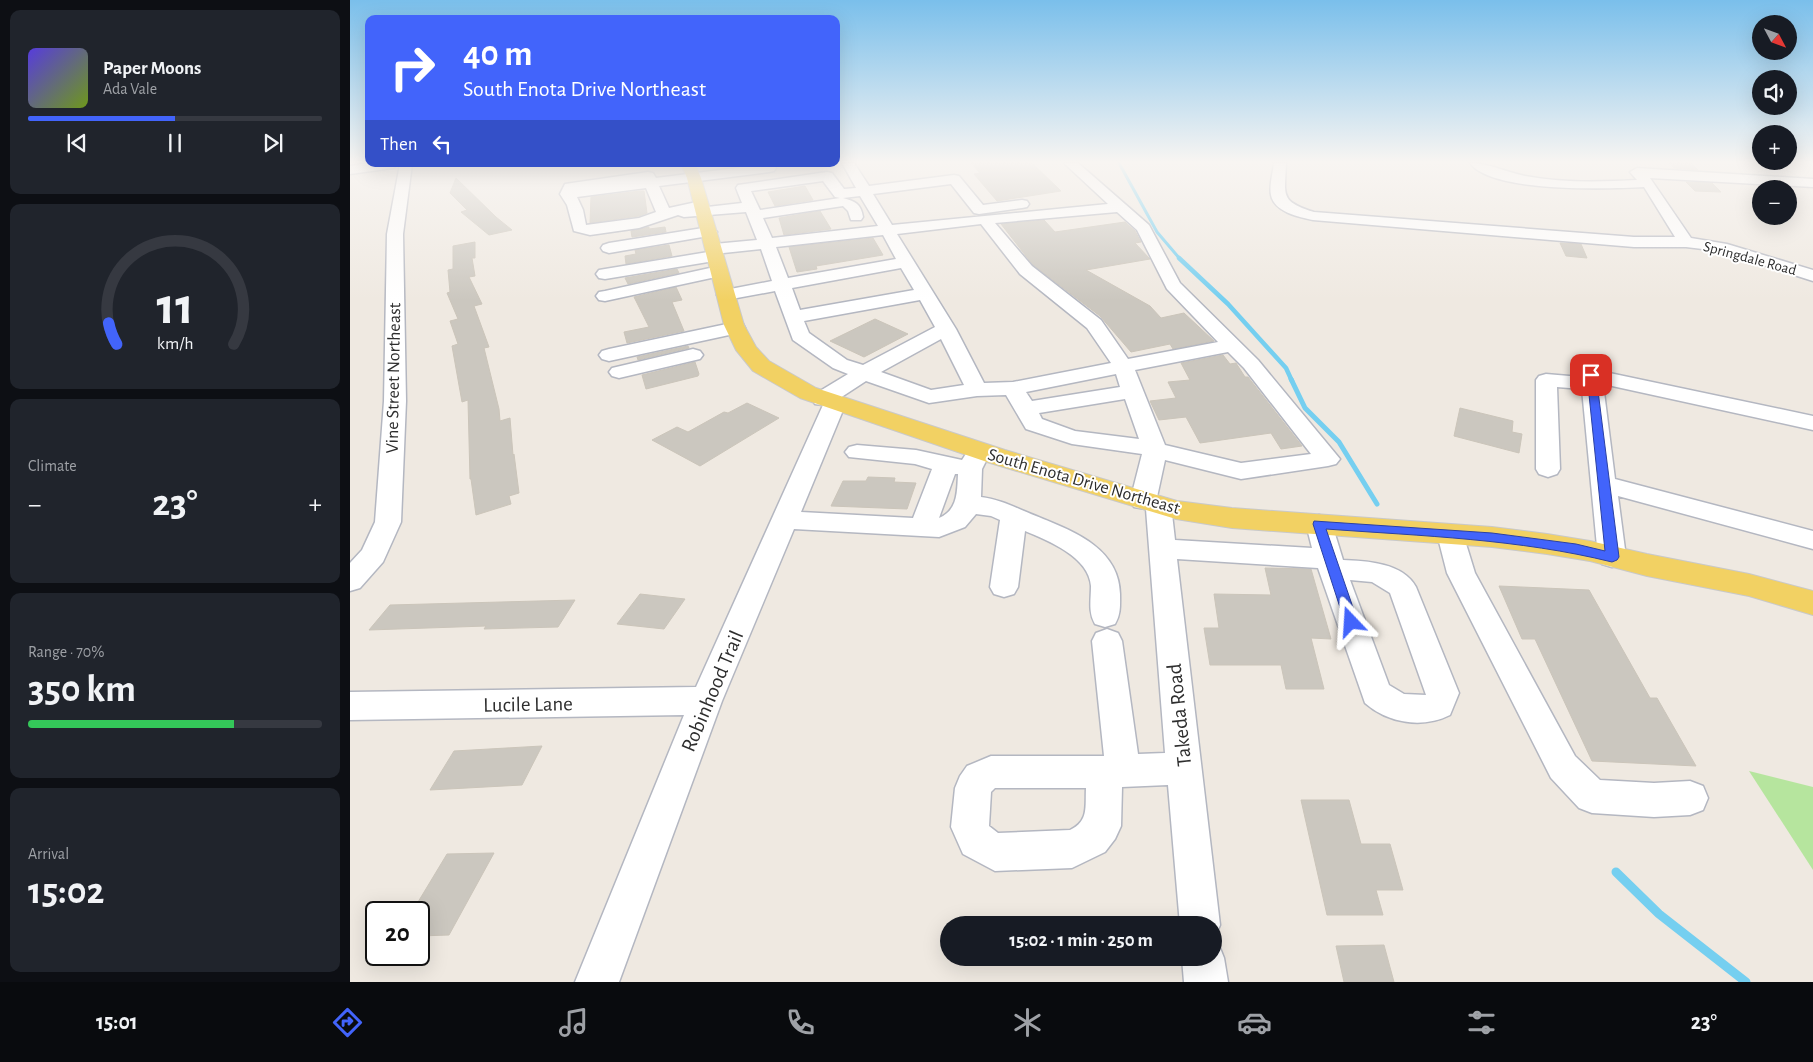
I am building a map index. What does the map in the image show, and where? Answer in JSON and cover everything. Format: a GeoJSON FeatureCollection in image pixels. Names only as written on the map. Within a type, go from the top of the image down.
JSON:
{"type":"FeatureCollection","features":[{"type":"Feature","properties":{"kind":"main road","name":"South Enota Drive Northeast"},"geometry":{"type":"LineString","coordinates":[[702,209],[740,336],[761,366],[808,393],[965,461],[1176,510],[1232,518],[1450,534],[1547,544],[1590,551],[1749,585],[1813,603]]}},
{"type":"Feature","properties":{"kind":"street","name":"Vine Street Northeast"},"geometry":{"type":"LineString","coordinates":[[350,580],[372,555],[388,522],[395,401],[395,234],[399,209]]}},
{"type":"Feature","properties":{"kind":"street"},"geometry":{"type":"LineString","coordinates":[[574,209],[579,228],[590,230],[639,223],[664,214]]}},
{"type":"Feature","properties":{"kind":"street"},"geometry":{"type":"LineString","coordinates":[[662,209],[664,214],[784,291],[910,269]]}},
{"type":"Feature","properties":{"kind":"street"},"geometry":{"type":"LineString","coordinates":[[753,209],[800,336],[840,364],[929,397],[977,390],[1012,388],[1232,345]]}},
{"type":"Feature","properties":{"kind":"street"},"geometry":{"type":"LineString","coordinates":[[605,296],[759,224],[817,209]]}},
{"type":"Feature","properties":{"kind":"street"},"geometry":{"type":"LineString","coordinates":[[854,209],[856,217]]}},
{"type":"Feature","properties":{"kind":"street"},"geometry":{"type":"LineString","coordinates":[[874,209],[946,329],[977,390]]}},
{"type":"Feature","properties":{"kind":"street"},"geometry":{"type":"LineString","coordinates":[[759,224],[888,230],[1101,209]]}},
{"type":"Feature","properties":{"kind":"street"},"geometry":{"type":"LineString","coordinates":[[1012,388],[1034,424],[1072,437],[1129,444],[1241,471],[1328,459],[1251,364],[1173,285],[1144,228],[1122,209]]}},
{"type":"Feature","properties":{"kind":"street","name":"Springdale Road"},"geometry":{"type":"LineString","coordinates":[[1292,209],[1313,216],[1369,222],[1634,242],[1686,242],[1721,247],[1813,276]]}},
{"type":"Feature","properties":{"kind":"street"},"geometry":{"type":"LineString","coordinates":[[1663,209],[1686,242]]}},
{"type":"Feature","properties":{"kind":"street"},"geometry":{"type":"LineString","coordinates":[[837,220],[878,215]]}},
{"type":"Feature","properties":{"kind":"street"},"geometry":{"type":"LineString","coordinates":[[985,220],[1026,270],[1094,324],[1123,366],[1155,450]]}},
{"type":"Feature","properties":{"kind":"street"},"geometry":{"type":"LineString","coordinates":[[605,274],[713,246],[759,224],[818,222]]}},
{"type":"Feature","properties":{"kind":"street"},"geometry":{"type":"LineString","coordinates":[[609,248],[713,246]]}},
{"type":"Feature","properties":{"kind":"street"},"geometry":{"type":"LineString","coordinates":[[793,317],[925,294]]}},
{"type":"Feature","properties":{"kind":"street"},"geometry":{"type":"LineString","coordinates":[[829,401],[864,372],[946,329]]}},
{"type":"Feature","properties":{"kind":"street"},"geometry":{"type":"LineString","coordinates":[[614,364],[740,336]]}},
{"type":"Feature","properties":{"kind":"street"},"geometry":{"type":"LineString","coordinates":[[1548,469],[1546,380],[1591,377],[1813,423]]}},
{"type":"Feature","properties":{"kind":"street"},"geometry":{"type":"LineString","coordinates":[[1591,377],[1612,557]]}},
{"type":"Feature","properties":{"kind":"street"},"geometry":{"type":"LineString","coordinates":[[1025,409],[1133,391]]}},
{"type":"Feature","properties":{"kind":"street","name":"Robinhood Trail"},"geometry":{"type":"LineString","coordinates":[[596,982],[706,701],[784,520],[829,401]]}},
{"type":"Feature","properties":{"kind":"street","name":"Takeda Road"},"geometry":{"type":"LineString","coordinates":[[1155,450],[1150,503],[1162,549],[1199,916]]}},
{"type":"Feature","properties":{"kind":"street"},"geometry":{"type":"LineString","coordinates":[[857,452],[965,461]]}},
{"type":"Feature","properties":{"kind":"street"},"geometry":{"type":"LineString","coordinates":[[784,520],[939,528],[956,521],[965,511],[969,494],[965,461]]}},
{"type":"Feature","properties":{"kind":"street"},"geometry":{"type":"LineString","coordinates":[[923,527],[965,461]]}},
{"type":"Feature","properties":{"kind":"street"},"geometry":{"type":"LineString","coordinates":[[1604,484],[1813,540]]}},
{"type":"Feature","properties":{"kind":"street"},"geometry":{"type":"LineString","coordinates":[[966,505],[990,506],[1003,509],[1014,516],[1048,530],[1098,562],[1104,574],[1114,772],[1184,768]]}},
{"type":"Feature","properties":{"kind":"street"},"geometry":{"type":"LineString","coordinates":[[1004,587],[1014,516]]}},
{"type":"Feature","properties":{"kind":"street"},"geometry":{"type":"LineString","coordinates":[[1162,549],[1330,564],[1376,572],[1390,577],[1402,587],[1443,693],[1438,705],[1430,709],[1404,708],[1388,703],[1376,693],[1330,564],[1319,524]]}},
{"type":"Feature","properties":{"kind":"street"},"geometry":{"type":"LineString","coordinates":[[1450,534],[1461,573],[1563,767],[1592,796],[1654,800],[1690,798]]}},
{"type":"Feature","properties":{"kind":"street","name":"Lucile Lane"},"geometry":{"type":"LineString","coordinates":[[350,706],[706,701]]}},
{"type":"Feature","properties":{"kind":"street"},"geometry":{"type":"LineString","coordinates":[[1205,966],[1206,982]]}},
{"type":"Feature","properties":{"kind":"green space"},"geometry":{"type":"Polygon","coordinates":[[[1749,771],[1813,787],[1813,870],[1749,771]]]}},
{"type":"Feature","properties":{"kind":"building"},"geometry":{"type":"Polygon","coordinates":[[[466,209],[488,209],[512,230],[489,235],[461,212],[467,210],[466,209]]]}},
{"type":"Feature","properties":{"kind":"building"},"geometry":{"type":"Polygon","coordinates":[[[591,209],[646,209],[647,213],[639,216],[590,223],[591,209]]]}},
{"type":"Feature","properties":{"kind":"building"},"geometry":{"type":"Polygon","coordinates":[[[820,211],[831,229],[784,235],[779,218],[820,211]]]}},
{"type":"Feature","properties":{"kind":"building"},"geometry":{"type":"Polygon","coordinates":[[[1044,220],[1055,232],[1125,222],[1135,231],[1141,242],[1135,243],[1150,259],[1086,270],[1150,306],[1161,318],[1184,313],[1214,341],[1173,349],[1170,344],[1131,352],[1100,316],[1033,265],[1001,224],[1044,220]]]}},
{"type":"Feature","properties":{"kind":"building"},"geometry":{"type":"Polygon","coordinates":[[[649,227],[649,229],[665,227],[666,232],[632,237],[631,231],[649,227]]]}},
{"type":"Feature","properties":{"kind":"building"},"geometry":{"type":"Polygon","coordinates":[[[873,238],[883,255],[816,266],[817,269],[797,272],[789,247],[873,238]]]}},
{"type":"Feature","properties":{"kind":"building"},"geometry":{"type":"Polygon","coordinates":[[[475,242],[475,258],[472,258],[475,276],[469,277],[482,304],[474,306],[489,347],[484,348],[499,409],[500,421],[510,418],[519,493],[509,496],[511,504],[476,515],[470,479],[468,400],[462,402],[452,346],[458,344],[450,321],[458,319],[447,293],[450,292],[448,270],[453,269],[453,246],[475,242]]]}},
{"type":"Feature","properties":{"kind":"building"},"geometry":{"type":"Polygon","coordinates":[[[1560,243],[1581,244],[1587,258],[1566,256],[1560,243]]]}},
{"type":"Feature","properties":{"kind":"building"},"geometry":{"type":"Polygon","coordinates":[[[669,245],[672,256],[626,264],[625,256],[636,254],[635,250],[669,245]]]}},
{"type":"Feature","properties":{"kind":"building"},"geometry":{"type":"Polygon","coordinates":[[[677,269],[679,273],[628,284],[625,278],[677,269]]]}},
{"type":"Feature","properties":{"kind":"building"},"geometry":{"type":"Polygon","coordinates":[[[676,287],[682,300],[672,302],[684,331],[627,343],[624,332],[649,327],[634,297],[676,287]]]}},
{"type":"Feature","properties":{"kind":"building"},"geometry":{"type":"Polygon","coordinates":[[[875,319],[908,334],[864,357],[830,341],[875,319]]]}},
{"type":"Feature","properties":{"kind":"building"},"geometry":{"type":"Polygon","coordinates":[[[688,346],[689,348],[638,360],[637,357],[688,346]]]}},
{"type":"Feature","properties":{"kind":"building"},"geometry":{"type":"Polygon","coordinates":[[[1223,355],[1230,364],[1236,363],[1245,377],[1248,377],[1302,446],[1281,449],[1271,433],[1200,443],[1186,417],[1159,420],[1150,401],[1176,398],[1168,382],[1190,380],[1181,363],[1223,355]]]}},
{"type":"Feature","properties":{"kind":"building"},"geometry":{"type":"Polygon","coordinates":[[[695,362],[698,376],[646,389],[642,375],[695,362]]]}},
{"type":"Feature","properties":{"kind":"building"},"geometry":{"type":"Polygon","coordinates":[[[747,403],[779,418],[700,466],[652,440],[677,427],[688,432],[724,412],[728,413],[747,403]]]}},
{"type":"Feature","properties":{"kind":"building"},"geometry":{"type":"Polygon","coordinates":[[[1460,408],[1513,421],[1512,432],[1522,434],[1519,453],[1454,436],[1460,408]]]}},
{"type":"Feature","properties":{"kind":"building"},"geometry":{"type":"Polygon","coordinates":[[[868,477],[895,478],[894,482],[916,483],[907,509],[831,506],[843,481],[866,481],[868,477]]]}},
{"type":"Feature","properties":{"kind":"building"},"geometry":{"type":"Polygon","coordinates":[[[1265,568],[1311,569],[1331,639],[1311,638],[1324,689],[1286,689],[1281,665],[1210,665],[1204,628],[1219,628],[1214,594],[1271,595],[1265,568]]]}},
{"type":"Feature","properties":{"kind":"building"},"geometry":{"type":"Polygon","coordinates":[[[1499,586],[1589,590],[1650,698],[1657,698],[1696,766],[1592,761],[1535,639],[1522,639],[1499,586]]]}},
{"type":"Feature","properties":{"kind":"building"},"geometry":{"type":"Polygon","coordinates":[[[640,594],[685,599],[664,629],[617,624],[640,594]]]}},
{"type":"Feature","properties":{"kind":"building"},"geometry":{"type":"Polygon","coordinates":[[[575,600],[558,627],[484,629],[486,626],[369,630],[390,605],[575,600]]]}},
{"type":"Feature","properties":{"kind":"building"},"geometry":{"type":"Polygon","coordinates":[[[542,746],[522,785],[430,790],[454,751],[542,746]]]}},
{"type":"Feature","properties":{"kind":"building"},"geometry":{"type":"Polygon","coordinates":[[[1301,800],[1349,800],[1361,844],[1390,844],[1403,890],[1376,890],[1383,915],[1327,915],[1301,800]]]}},
{"type":"Feature","properties":{"kind":"building"},"geometry":{"type":"Polygon","coordinates":[[[494,853],[449,935],[430,936],[430,901],[419,901],[447,854],[494,853]]]}},
{"type":"Feature","properties":{"kind":"building"},"geometry":{"type":"Polygon","coordinates":[[[1384,945],[1394,982],[1344,982],[1336,946],[1384,945]]]}},
{"type":"Feature","properties":{"kind":"waterway"},"geometry":{"type":"LineString","coordinates":[[1144,209],[1157,232],[1180,259]]}},
{"type":"Feature","properties":{"kind":"waterway"},"geometry":{"type":"LineString","coordinates":[[1180,259],[1228,304],[1286,368],[1292,381]]}},
{"type":"Feature","properties":{"kind":"waterway"},"geometry":{"type":"LineString","coordinates":[[1291,379],[1305,408],[1339,442],[1377,504]]}},
{"type":"Feature","properties":{"kind":"waterway"},"geometry":{"type":"LineString","coordinates":[[1616,872],[1659,914],[1746,982]]}},
{"type":"Feature","properties":{"kind":"route"},"geometry":{"type":"LineString","coordinates":[[1351,622],[1332,569],[1319,524],[1547,544],[1590,551],[1612,557],[1591,375]]}}]}
